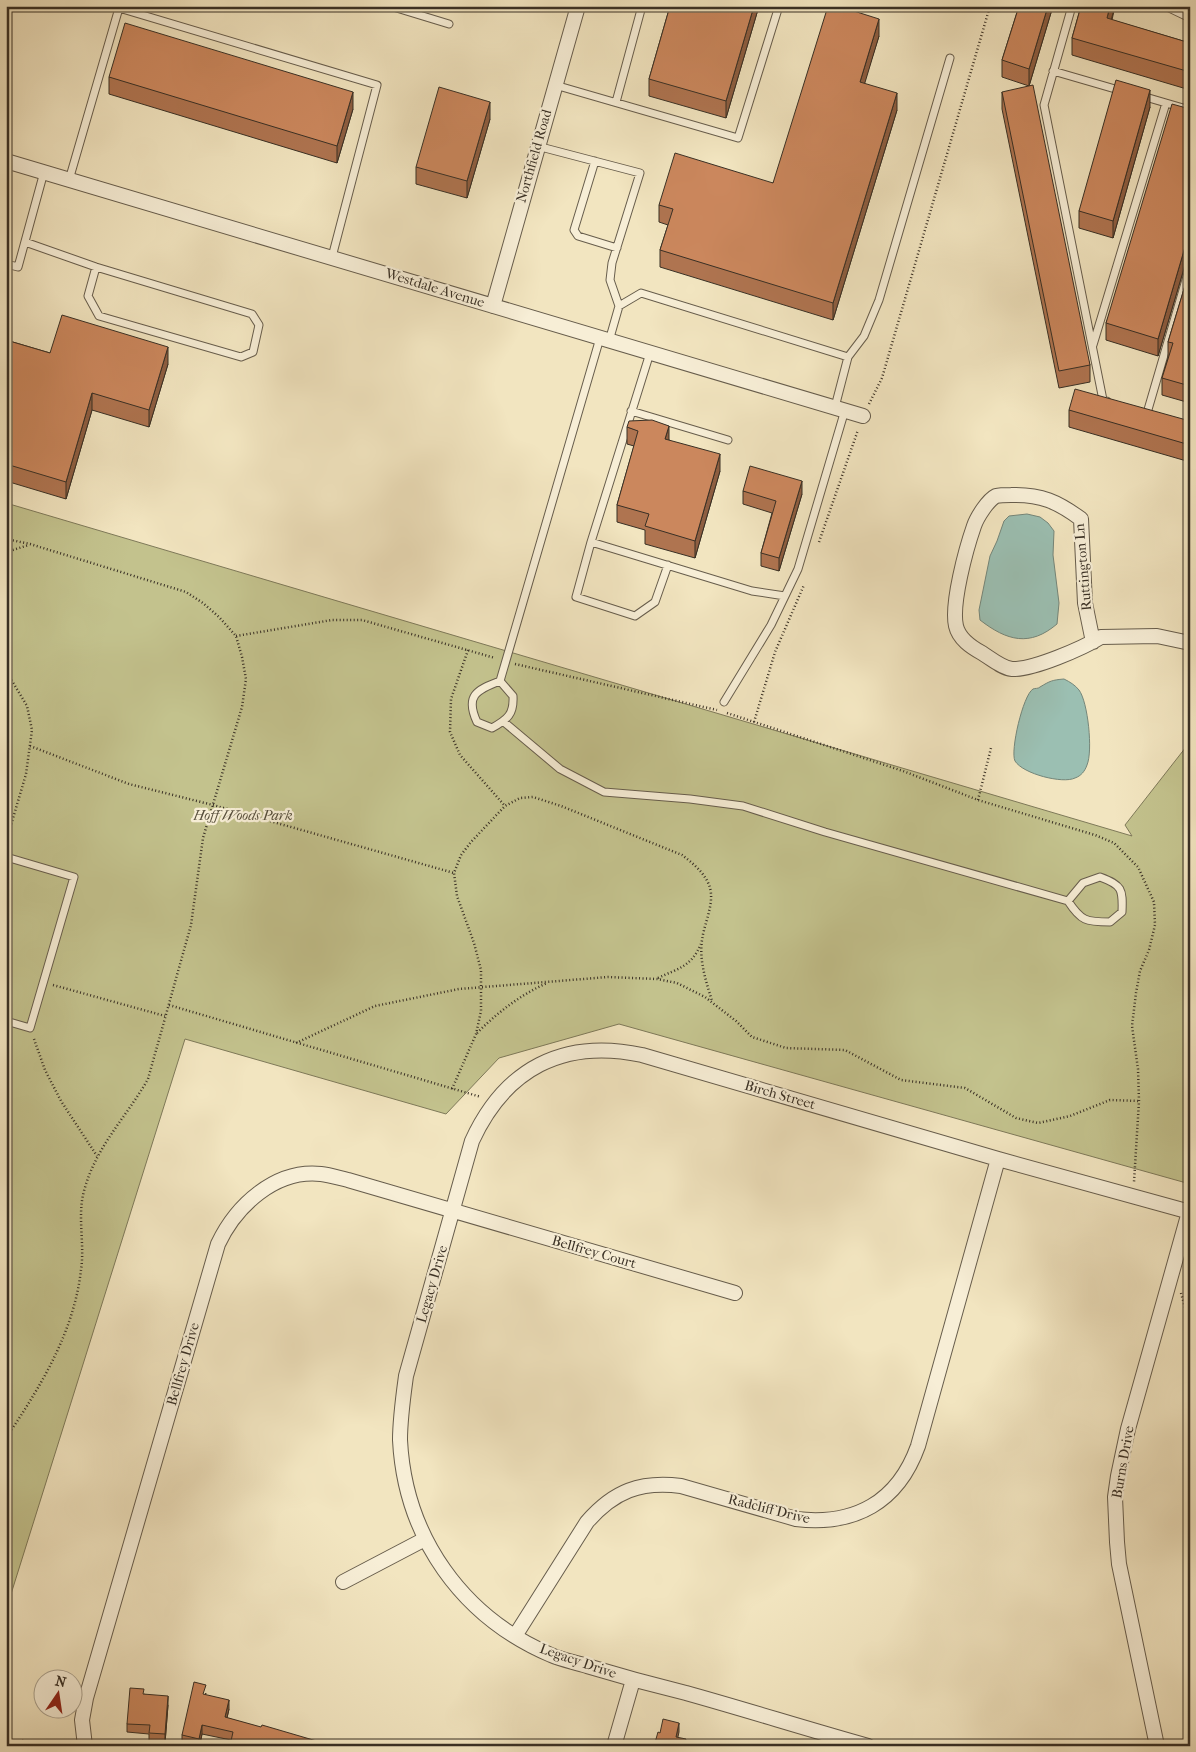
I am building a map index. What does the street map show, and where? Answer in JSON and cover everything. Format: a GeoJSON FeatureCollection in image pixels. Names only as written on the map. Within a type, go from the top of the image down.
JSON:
{"type":"FeatureCollection","features":[{"type":"Feature","properties":{"kind":"street","name":"Northfield Road"},"geometry":{"type":"LineString","coordinates":[[493,306],[578,6]]}},
{"type":"Feature","properties":{"kind":"street","name":"Westdale Avenue"},"geometry":{"type":"LineString","coordinates":[[6,161],[863,416]]}},
{"type":"Feature","properties":{"kind":"street","name":"Ruttington Ln"},"geometry":{"type":"LineString","coordinates":[[1093,642],[1085,603],[1081,519],[1064,506],[1046,498],[1023,495],[997,496],[990,501],[974,524],[958,587],[955,607],[956,626],[960,636],[979,652],[1012,669],[1026,667],[1061,656],[1093,642],[1101,637],[1157,636],[1190,643]]}},
{"type":"Feature","properties":{"kind":"street","name":"Birch Street"},"geometry":{"type":"LineString","coordinates":[[454,1210],[472,1142],[481,1122],[494,1101],[510,1085],[531,1069],[572,1053],[596,1049],[620,1050],[642,1055],[998,1159],[1189,1212]]}},
{"type":"Feature","properties":{"kind":"street","name":"Radcliff Drive"},"geometry":{"type":"LineString","coordinates":[[515,1636],[587,1522],[601,1506],[615,1496],[632,1488],[665,1484],[681,1486],[796,1519],[814,1521],[831,1520],[864,1510],[892,1490],[904,1476],[918,1446],[998,1159]]}},
{"type":"Feature","properties":{"kind":"street","name":"Bellfrey Drive"},"geometry":{"type":"LineString","coordinates":[[85,1746],[82,1720],[86,1698],[218,1244],[232,1218],[256,1195],[269,1186],[286,1179],[320,1174],[454,1210]]}},
{"type":"Feature","properties":{"kind":"street","name":"Bellfrey Court"},"geometry":{"type":"LineString","coordinates":[[454,1210],[735,1293]]}},
{"type":"Feature","properties":{"kind":"street","name":"Legacy Drive"},"geometry":{"type":"LineString","coordinates":[[454,1210],[406,1376],[401,1406],[400,1440],[403,1466],[414,1508],[425,1539],[437,1560],[470,1601],[490,1618],[515,1636],[551,1655],[633,1680],[746,1710],[833,1741],[868,1746]]}},
{"type":"Feature","properties":{"kind":"street","name":"Burns Drive"},"geometry":{"type":"LineString","coordinates":[[1157,1746],[1120,1564],[1115,1498],[1128,1429],[1189,1212]]}},
{"type":"Feature","properties":{"kind":"street"},"geometry":{"type":"LineString","coordinates":[[343,1582],[425,1539]]}},
{"type":"Feature","properties":{"kind":"street"},"geometry":{"type":"LineString","coordinates":[[614,1746],[633,1680]]}},
{"type":"Feature","properties":{"kind":"lane"},"geometry":{"type":"LineString","coordinates":[[390,6],[449,24]]}},
{"type":"Feature","properties":{"kind":"lane"},"geometry":{"type":"LineString","coordinates":[[616,102],[642,6]]}},
{"type":"Feature","properties":{"kind":"lane"},"geometry":{"type":"LineString","coordinates":[[555,85],[738,138],[779,6]]}},
{"type":"Feature","properties":{"kind":"lane"},"geometry":{"type":"LineString","coordinates":[[1072,6],[1044,105],[1103,400],[1112,403]]}},
{"type":"Feature","properties":{"kind":"lane"},"geometry":{"type":"LineString","coordinates":[[1165,6],[1190,18]]}},
{"type":"Feature","properties":{"kind":"lane"},"geometry":{"type":"LineString","coordinates":[[69,180],[119,8],[378,85],[332,257]]}},
{"type":"Feature","properties":{"kind":"lane"},"geometry":{"type":"LineString","coordinates":[[724,702],[771,625],[798,570],[840,409],[848,358],[864,336],[879,300],[950,58]]}},
{"type":"Feature","properties":{"kind":"lane"},"geometry":{"type":"LineString","coordinates":[[1053,71],[1128,92]]}},
{"type":"Feature","properties":{"kind":"lane"},"geometry":{"type":"LineString","coordinates":[[1138,95],[1190,110]]}},
{"type":"Feature","properties":{"kind":"lane"},"geometry":{"type":"LineString","coordinates":[[1092,347],[1166,103]]}},
{"type":"Feature","properties":{"kind":"lane"},"geometry":{"type":"LineString","coordinates":[[537,146],[640,173],[612,263],[610,280],[619,306]]}},
{"type":"Feature","properties":{"kind":"lane"},"geometry":{"type":"LineString","coordinates":[[595,162],[574,230],[578,236],[617,248]]}},
{"type":"Feature","properties":{"kind":"lane"},"geometry":{"type":"LineString","coordinates":[[6,264],[18,267],[44,172]]}},
{"type":"Feature","properties":{"kind":"lane"},"geometry":{"type":"LineString","coordinates":[[25,242],[96,267],[252,314],[260,326],[253,352],[241,357],[99,316],[88,296],[96,267]]}},
{"type":"Feature","properties":{"kind":"lane"},"geometry":{"type":"LineString","coordinates":[[1148,413],[1190,266]]}},
{"type":"Feature","properties":{"kind":"lane"},"geometry":{"type":"LineString","coordinates":[[500,681],[605,339],[619,306],[641,293],[848,358]]}},
{"type":"Feature","properties":{"kind":"lane"},"geometry":{"type":"LineString","coordinates":[[650,352],[591,542],[576,597],[635,616],[655,602],[668,565]]}},
{"type":"Feature","properties":{"kind":"lane"},"geometry":{"type":"LineString","coordinates":[[631,411],[728,440]]}},
{"type":"Feature","properties":{"kind":"lane"},"geometry":{"type":"LineString","coordinates":[[1139,411],[1156,416]]}},
{"type":"Feature","properties":{"kind":"lane"},"geometry":{"type":"LineString","coordinates":[[591,542],[752,591],[785,596]]}},
{"type":"Feature","properties":{"kind":"lane"},"geometry":{"type":"LineString","coordinates":[[500,681],[513,696],[514,708],[504,722],[492,728],[477,722],[471,709],[473,697],[483,687],[500,681]]}},
{"type":"Feature","properties":{"kind":"lane"},"geometry":{"type":"LineString","coordinates":[[504,722],[560,769],[604,792],[690,799],[744,806],[835,835],[1068,901],[1077,915],[1092,922],[1110,922],[1122,912],[1123,894],[1115,882],[1100,877],[1083,883],[1068,901]]}},
{"type":"Feature","properties":{"kind":"lane"},"geometry":{"type":"LineString","coordinates":[[6,857],[74,877],[30,1028],[6,1021]]}},
{"type":"Feature","properties":{"kind":"path"},"geometry":{"type":"LineString","coordinates":[[819,543],[863,416],[882,378],[990,6]]}},
{"type":"Feature","properties":{"kind":"path"},"geometry":{"type":"LineString","coordinates":[[6,539],[30,544],[186,592],[219,617],[236,636],[246,679],[242,707],[203,838],[191,925],[148,1080],[114,1127],[97,1156],[84,1192],[80,1224],[84,1252],[79,1291],[65,1336],[44,1378],[6,1438]]}},
{"type":"Feature","properties":{"kind":"path"},"geometry":{"type":"LineString","coordinates":[[6,552],[30,544]]}},
{"type":"Feature","properties":{"kind":"path"},"geometry":{"type":"LineString","coordinates":[[754,722],[775,652],[798,602],[806,578]]}},
{"type":"Feature","properties":{"kind":"path"},"geometry":{"type":"LineString","coordinates":[[236,636],[332,620],[362,620],[506,662],[720,711],[903,771],[978,800],[1114,843],[1138,866],[1154,902],[1155,925],[1149,950],[1140,971],[1132,1026],[1140,1101],[1133,1196]]}},
{"type":"Feature","properties":{"kind":"path"},"geometry":{"type":"LineString","coordinates":[[468,650],[451,699],[450,732],[460,756],[505,806]]}},
{"type":"Feature","properties":{"kind":"path"},"geometry":{"type":"LineString","coordinates":[[6,671],[26,706],[32,730],[26,774],[6,842]]}},
{"type":"Feature","properties":{"kind":"path"},"geometry":{"type":"LineString","coordinates":[[30,746],[129,784],[213,805],[454,873]]}},
{"type":"Feature","properties":{"kind":"path"},"geometry":{"type":"LineString","coordinates":[[978,800],[991,748]]}},
{"type":"Feature","properties":{"kind":"path"},"geometry":{"type":"LineString","coordinates":[[452,1089],[476,1034],[481,1011],[481,970],[474,943],[457,896],[454,873],[461,855],[471,842],[505,806],[520,798],[533,797],[561,806],[682,855],[697,866],[706,880],[711,894],[702,940],[701,958],[713,1003]]}},
{"type":"Feature","properties":{"kind":"path"},"geometry":{"type":"LineString","coordinates":[[657,979],[683,967],[696,956],[702,940]]}},
{"type":"Feature","properties":{"kind":"path"},"geometry":{"type":"LineString","coordinates":[[296,1043],[375,1006],[459,989],[608,977],[657,979],[677,983],[705,997],[736,1021],[752,1037],[786,1048],[845,1050],[901,1080],[965,1088],[1016,1118],[1038,1123],[1070,1116],[1110,1100],[1140,1101]]}},
{"type":"Feature","properties":{"kind":"path"},"geometry":{"type":"LineString","coordinates":[[476,1034],[491,1019],[515,1001],[550,982]]}},
{"type":"Feature","properties":{"kind":"path"},"geometry":{"type":"LineString","coordinates":[[43,983],[165,1016]]}},
{"type":"Feature","properties":{"kind":"path"},"geometry":{"type":"LineString","coordinates":[[169,1005],[494,1101]]}},
{"type":"Feature","properties":{"kind":"path"},"geometry":{"type":"LineString","coordinates":[[30,1028],[45,1070],[61,1101],[97,1156]]}},
{"type":"Feature","properties":{"kind":"green space","name":"Hoff Woods Park"},"geometry":{"type":"Polygon","coordinates":[[[6,503],[1132,836],[1125,825],[1186,747],[1190,734],[1190,1184],[619,1024],[499,1058],[446,1114],[185,1039],[6,1610],[6,503]]]}},
{"type":"Feature","properties":{"kind":"water"},"geometry":{"type":"Polygon","coordinates":[[[1027,514],[1040,517],[1054,531],[1053,555],[1059,603],[1057,624],[1037,636],[1018,638],[1000,633],[980,620],[979,610],[990,556],[1004,521],[1009,516],[1027,514]]]}},
{"type":"Feature","properties":{"kind":"water"},"geometry":{"type":"Polygon","coordinates":[[[1064,679],[1076,687],[1082,696],[1087,715],[1090,749],[1085,769],[1079,776],[1069,780],[1053,779],[1034,774],[1019,766],[1015,761],[1014,755],[1018,724],[1029,693],[1033,689],[1054,680],[1064,679]]]}},
{"type":"Feature","properties":{"kind":"building"},"geometry":{"type":"Polygon","coordinates":[[[670,6],[754,6],[726,101],[649,79],[670,6]]]}},
{"type":"Feature","properties":{"kind":"building"},"geometry":{"type":"Polygon","coordinates":[[[828,6],[838,6],[879,19],[860,82],[897,93],[833,303],[660,250],[673,209],[659,205],[675,153],[773,183],[828,6]]]}},
{"type":"Feature","properties":{"kind":"building"},"geometry":{"type":"Polygon","coordinates":[[[1019,6],[1048,6],[1029,69],[1002,60],[1019,6]]]}},
{"type":"Feature","properties":{"kind":"building"},"geometry":{"type":"Polygon","coordinates":[[[1081,6],[1110,6],[1107,18],[1190,43],[1190,72],[1072,38],[1081,6]]]}},
{"type":"Feature","properties":{"kind":"building"},"geometry":{"type":"Polygon","coordinates":[[[125,23],[353,92],[337,146],[109,77],[125,23]]]}},
{"type":"Feature","properties":{"kind":"building"},"geometry":{"type":"Polygon","coordinates":[[[1116,80],[1150,90],[1113,221],[1079,211],[1116,80]]]}},
{"type":"Feature","properties":{"kind":"building"},"geometry":{"type":"Polygon","coordinates":[[[1033,85],[1090,365],[1059,371],[1002,92],[1033,85]]]}},
{"type":"Feature","properties":{"kind":"building"},"geometry":{"type":"Polygon","coordinates":[[[439,87],[490,102],[467,181],[416,167],[439,87]]]}},
{"type":"Feature","properties":{"kind":"building"},"geometry":{"type":"Polygon","coordinates":[[[1172,104],[1190,109],[1190,244],[1185,247],[1158,339],[1106,323],[1172,104]]]}},
{"type":"Feature","properties":{"kind":"building"},"geometry":{"type":"Polygon","coordinates":[[[1190,269],[1190,386],[1162,378],[1173,343],[1168,342],[1190,269]]]}},
{"type":"Feature","properties":{"kind":"building"},"geometry":{"type":"Polygon","coordinates":[[[62,315],[168,347],[149,410],[92,393],[66,482],[6,464],[6,340],[50,353],[62,315]]]}},
{"type":"Feature","properties":{"kind":"building"},"geometry":{"type":"Polygon","coordinates":[[[1075,389],[1190,421],[1190,445],[1069,410],[1075,389]]]}},
{"type":"Feature","properties":{"kind":"building"},"geometry":{"type":"Polygon","coordinates":[[[652,420],[669,426],[665,439],[720,454],[695,541],[645,526],[649,514],[617,505],[638,431],[627,427],[629,421],[652,420]]]}},
{"type":"Feature","properties":{"kind":"building"},"geometry":{"type":"Polygon","coordinates":[[[750,466],[802,481],[779,558],[761,553],[776,501],[743,491],[750,466]]]}},
{"type":"Feature","properties":{"kind":"building"},"geometry":{"type":"Polygon","coordinates":[[[194,1682],[206,1685],[203,1694],[229,1700],[225,1717],[261,1727],[262,1725],[320,1742],[319,1746],[244,1746],[231,1741],[233,1732],[202,1725],[199,1739],[182,1735],[194,1682]]]}},
{"type":"Feature","properties":{"kind":"building"},"geometry":{"type":"Polygon","coordinates":[[[130,1688],[144,1689],[143,1694],[168,1696],[165,1734],[149,1733],[150,1725],[127,1724],[130,1688]]]}},
{"type":"Feature","properties":{"kind":"building"},"geometry":{"type":"Polygon","coordinates":[[[663,1719],[679,1723],[676,1737],[686,1739],[684,1746],[654,1746],[658,1732],[660,1733],[663,1719]]]}},
{"type":"Feature","properties":{"kind":"building"},"geometry":{"type":"Polygon","coordinates":[[[22,1740],[47,1746],[20,1746],[22,1740]]]}}]}
